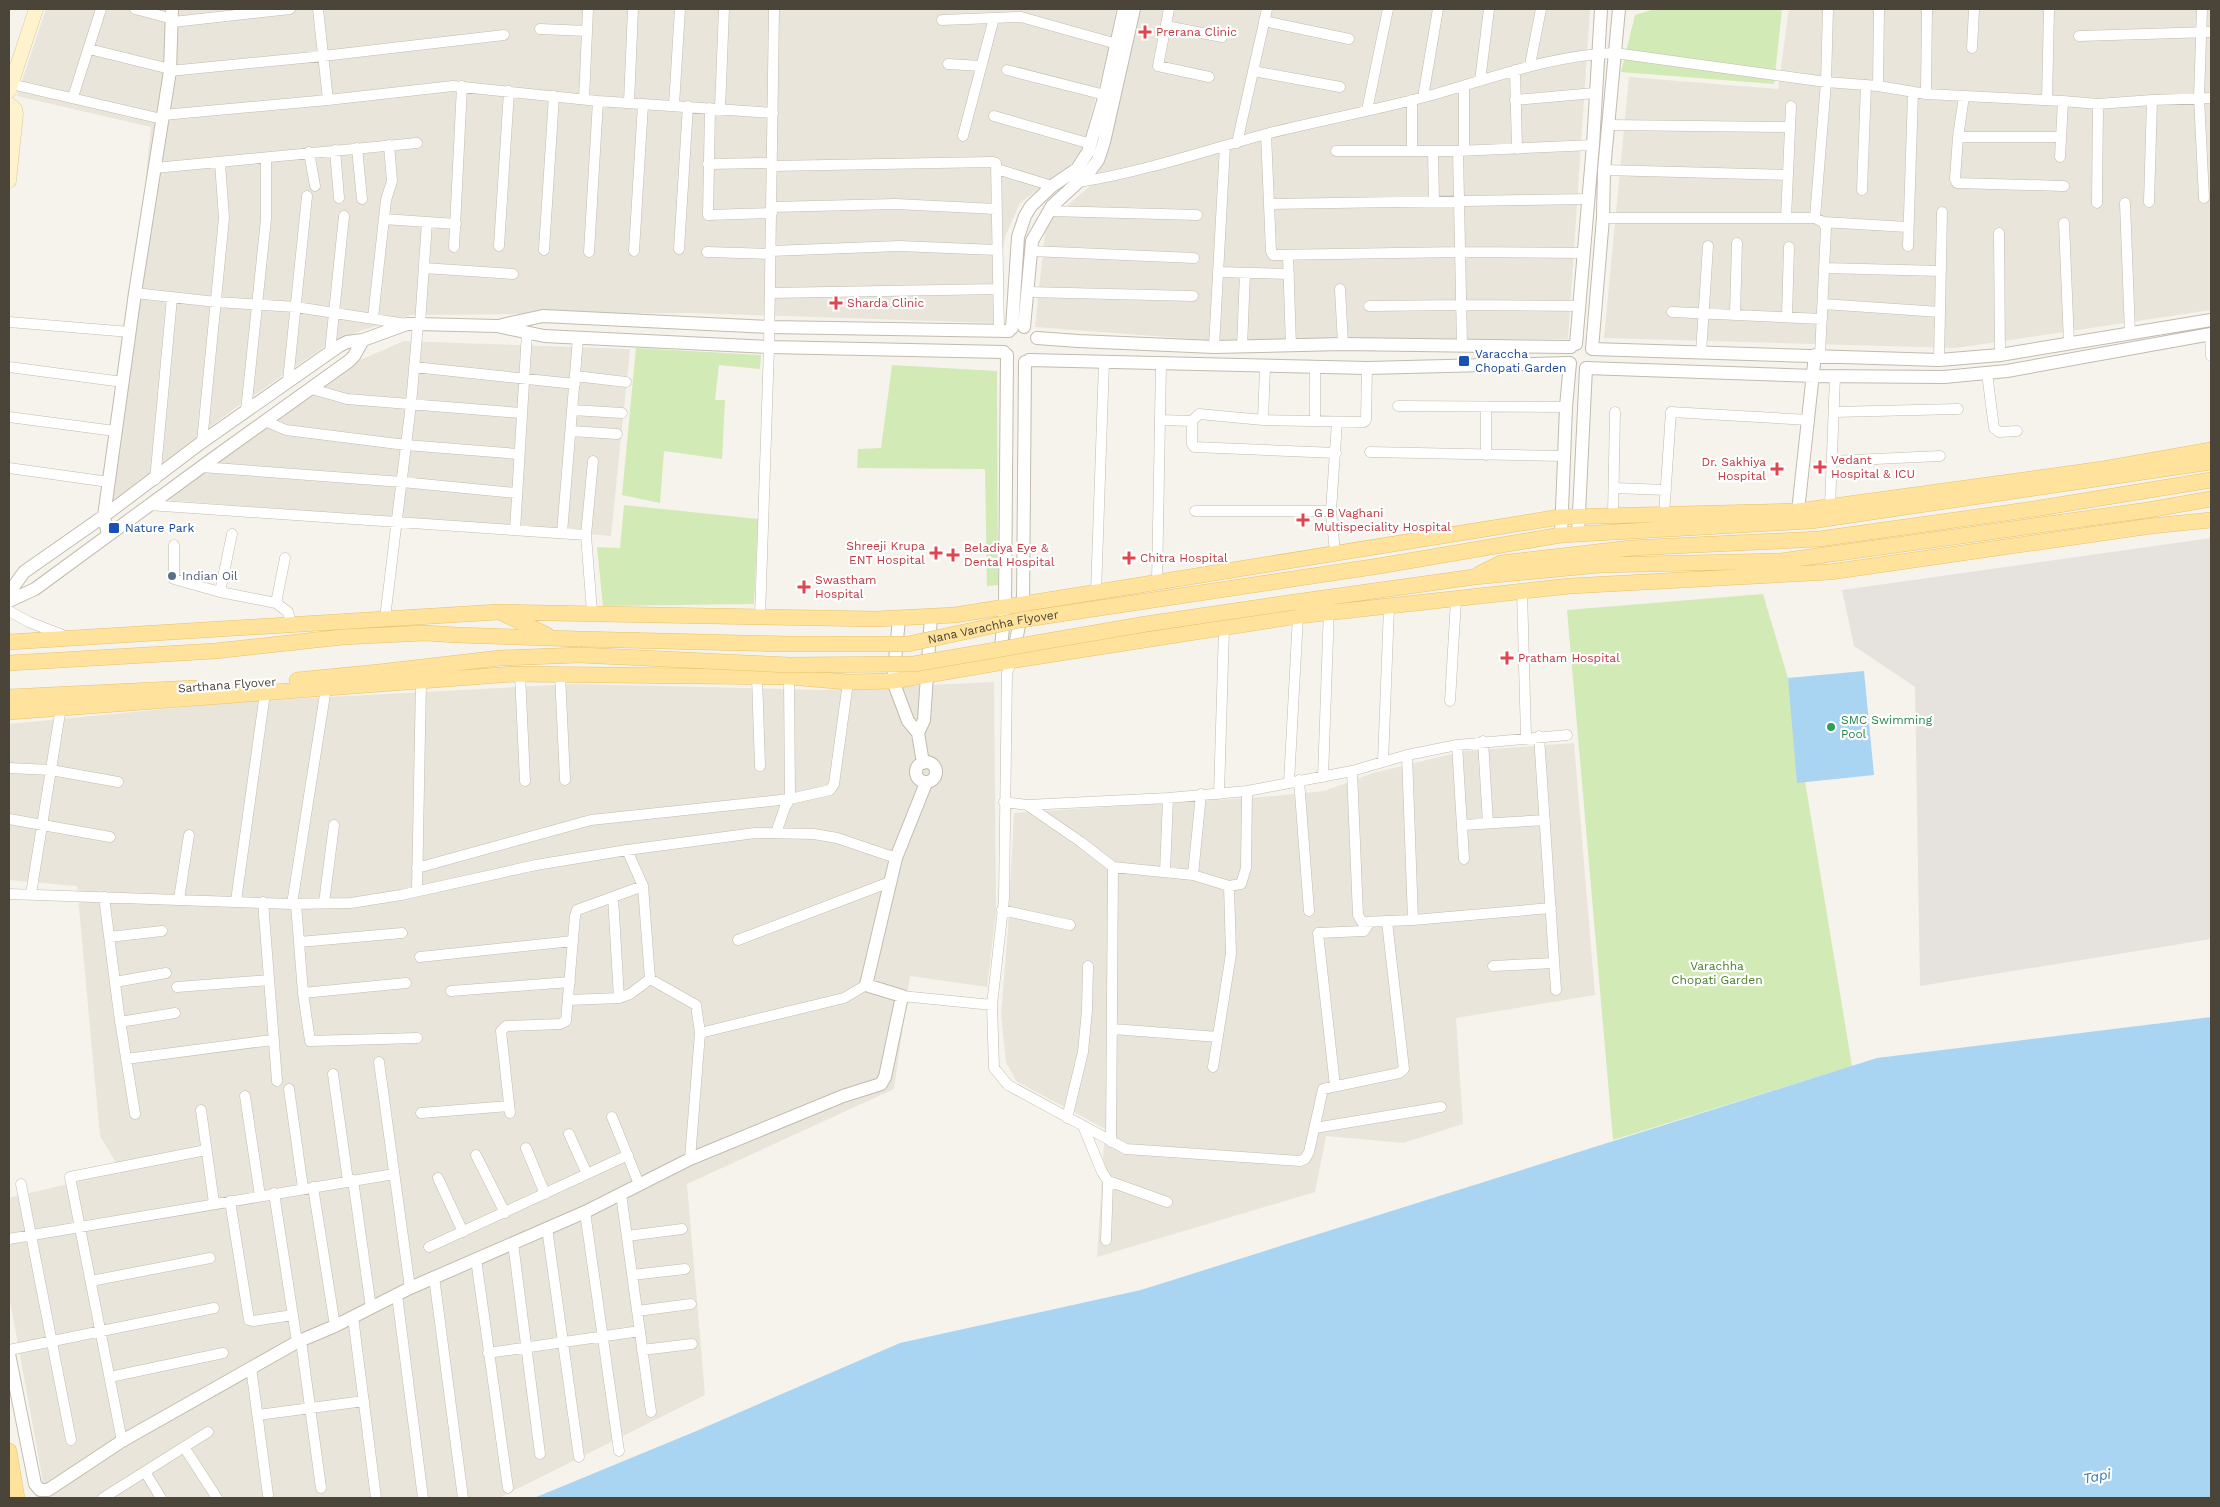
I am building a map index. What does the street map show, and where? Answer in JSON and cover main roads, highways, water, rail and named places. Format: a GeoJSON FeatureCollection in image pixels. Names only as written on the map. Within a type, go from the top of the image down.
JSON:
{"type":"FeatureCollection","features":[{"type":"Feature","properties":{"kind":"main road"},"geometry":{"type":"LineString","coordinates":[[10,87],[36,9]]}},
{"type":"Feature","properties":{"kind":"main road"},"geometry":{"type":"LineString","coordinates":[[9,104],[15,109],[16,114],[9,181]]}},
{"type":"Feature","properties":{"kind":"main road"},"geometry":{"type":"LineString","coordinates":[[9,642],[498,612],[592,612],[760,618],[899,619],[931,617],[1005,608],[1335,552],[1560,517],[1798,511],[2111,468],[2211,450]]}},
{"type":"Feature","properties":{"kind":"main road","name":"Nana Varachha Flyover"},"geometry":{"type":"LineString","coordinates":[[425,632],[552,638],[788,644],[908,644],[1020,620],[1379,566],[1561,535],[1810,521],[2211,462]]}},
{"type":"Feature","properties":{"kind":"main road"},"geometry":{"type":"LineString","coordinates":[[1490,546],[1512,553],[1587,543],[1820,529],[2211,472]]}},
{"type":"Feature","properties":{"kind":"main road"},"geometry":{"type":"LineString","coordinates":[[1474,577],[1488,568],[1501,563],[1631,548],[1818,539],[2034,509],[2211,480]]}},
{"type":"Feature","properties":{"kind":"main road"},"geometry":{"type":"LineString","coordinates":[[1328,606],[1474,577],[1600,565],[1781,562],[2148,510],[2211,499]]}},
{"type":"Feature","properties":{"kind":"main road"},"geometry":{"type":"LineString","coordinates":[[1328,606],[1389,607],[1570,586],[1830,572],[2151,526],[2211,520]]}},
{"type":"Feature","properties":{"kind":"main road"},"geometry":{"type":"LineString","coordinates":[[1425,538],[1430,556]]}},
{"type":"Feature","properties":{"kind":"main road","name":"Nana Varachha Flyover"},"geometry":{"type":"LineString","coordinates":[[446,664],[500,658],[579,655],[790,665],[914,664],[1146,624],[1328,606]]}},
{"type":"Feature","properties":{"kind":"main road"},"geometry":{"type":"LineString","coordinates":[[9,712],[470,676],[520,674],[789,677],[848,682],[893,681],[1006,665],[1224,628],[1296,609]]}},
{"type":"Feature","properties":{"kind":"main road"},"geometry":{"type":"LineString","coordinates":[[498,612],[552,638]]}},
{"type":"Feature","properties":{"kind":"main road"},"geometry":{"type":"LineString","coordinates":[[9,663],[215,650],[343,637],[425,632],[452,614]]}},
{"type":"Feature","properties":{"kind":"main road"},"geometry":{"type":"LineString","coordinates":[[470,676],[500,658]]}},
{"type":"Feature","properties":{"kind":"main road"},"geometry":{"type":"LineString","coordinates":[[446,664],[470,676]]}},
{"type":"Feature","properties":{"kind":"main road","name":"Sarthana Flyover"},"geometry":{"type":"LineString","coordinates":[[9,697],[220,686],[446,664]]}},
{"type":"Feature","properties":{"kind":"main road"},"geometry":{"type":"LineString","coordinates":[[9,1451],[17,1498]]}},
{"type":"Feature","properties":{"kind":"water","name":"SMC Swimming Pool"},"geometry":{"type":"Polygon","coordinates":[[[1864,671],[1874,775],[1797,783],[1788,678],[1864,671]]]}},
{"type":"Feature","properties":{"kind":"water","name":"Tapi"},"geometry":{"type":"Polygon","coordinates":[[[2211,1017],[2211,1498],[534,1498],[694,1432],[900,1343],[1141,1290],[1877,1058],[2211,1017]]]}},
{"type":"Feature","properties":{"kind":"place","name":"Prerana Clinic"},"geometry":{"type":"Point","coordinates":[1145,32]}},
{"type":"Feature","properties":{"kind":"place","name":"Sharda Clinic"},"geometry":{"type":"Point","coordinates":[836,303]}},
{"type":"Feature","properties":{"kind":"place","name":"Varaccha Chopati Garden"},"geometry":{"type":"Point","coordinates":[1464,361]}},
{"type":"Feature","properties":{"kind":"place","name":"Vedant Hospital & ICU"},"geometry":{"type":"Point","coordinates":[1820,467]}},
{"type":"Feature","properties":{"kind":"place","name":"Dr. Sakhiya Hospital"},"geometry":{"type":"Point","coordinates":[1777,469]}},
{"type":"Feature","properties":{"kind":"place","name":"G B Vaghani Multispeciality Hospital"},"geometry":{"type":"Point","coordinates":[1303,520]}},
{"type":"Feature","properties":{"kind":"place","name":"Nature Park"},"geometry":{"type":"Point","coordinates":[114,528]}},
{"type":"Feature","properties":{"kind":"place","name":"Shreeji Krupa ENT Hospital"},"geometry":{"type":"Point","coordinates":[936,553]}},
{"type":"Feature","properties":{"kind":"place","name":"Beladiya Eye & Dental Hospital"},"geometry":{"type":"Point","coordinates":[953,555]}},
{"type":"Feature","properties":{"kind":"place","name":"Chitra Hospital"},"geometry":{"type":"Point","coordinates":[1129,558]}},
{"type":"Feature","properties":{"kind":"place","name":"Indian Oil"},"geometry":{"type":"Point","coordinates":[172,576]}},
{"type":"Feature","properties":{"kind":"place","name":"Swastham Hospital"},"geometry":{"type":"Point","coordinates":[804,587]}},
{"type":"Feature","properties":{"kind":"place","name":"Pratham Hospital"},"geometry":{"type":"Point","coordinates":[1507,658]}},
{"type":"Feature","properties":{"kind":"place","name":"SMC Swimming Pool"},"geometry":{"type":"Point","coordinates":[1831,727]}},
{"type":"Feature","properties":{"kind":"park label","name":"Varachha Chopati Garden"},"geometry":{"type":"Point","coordinates":[1717,973]}}]}
